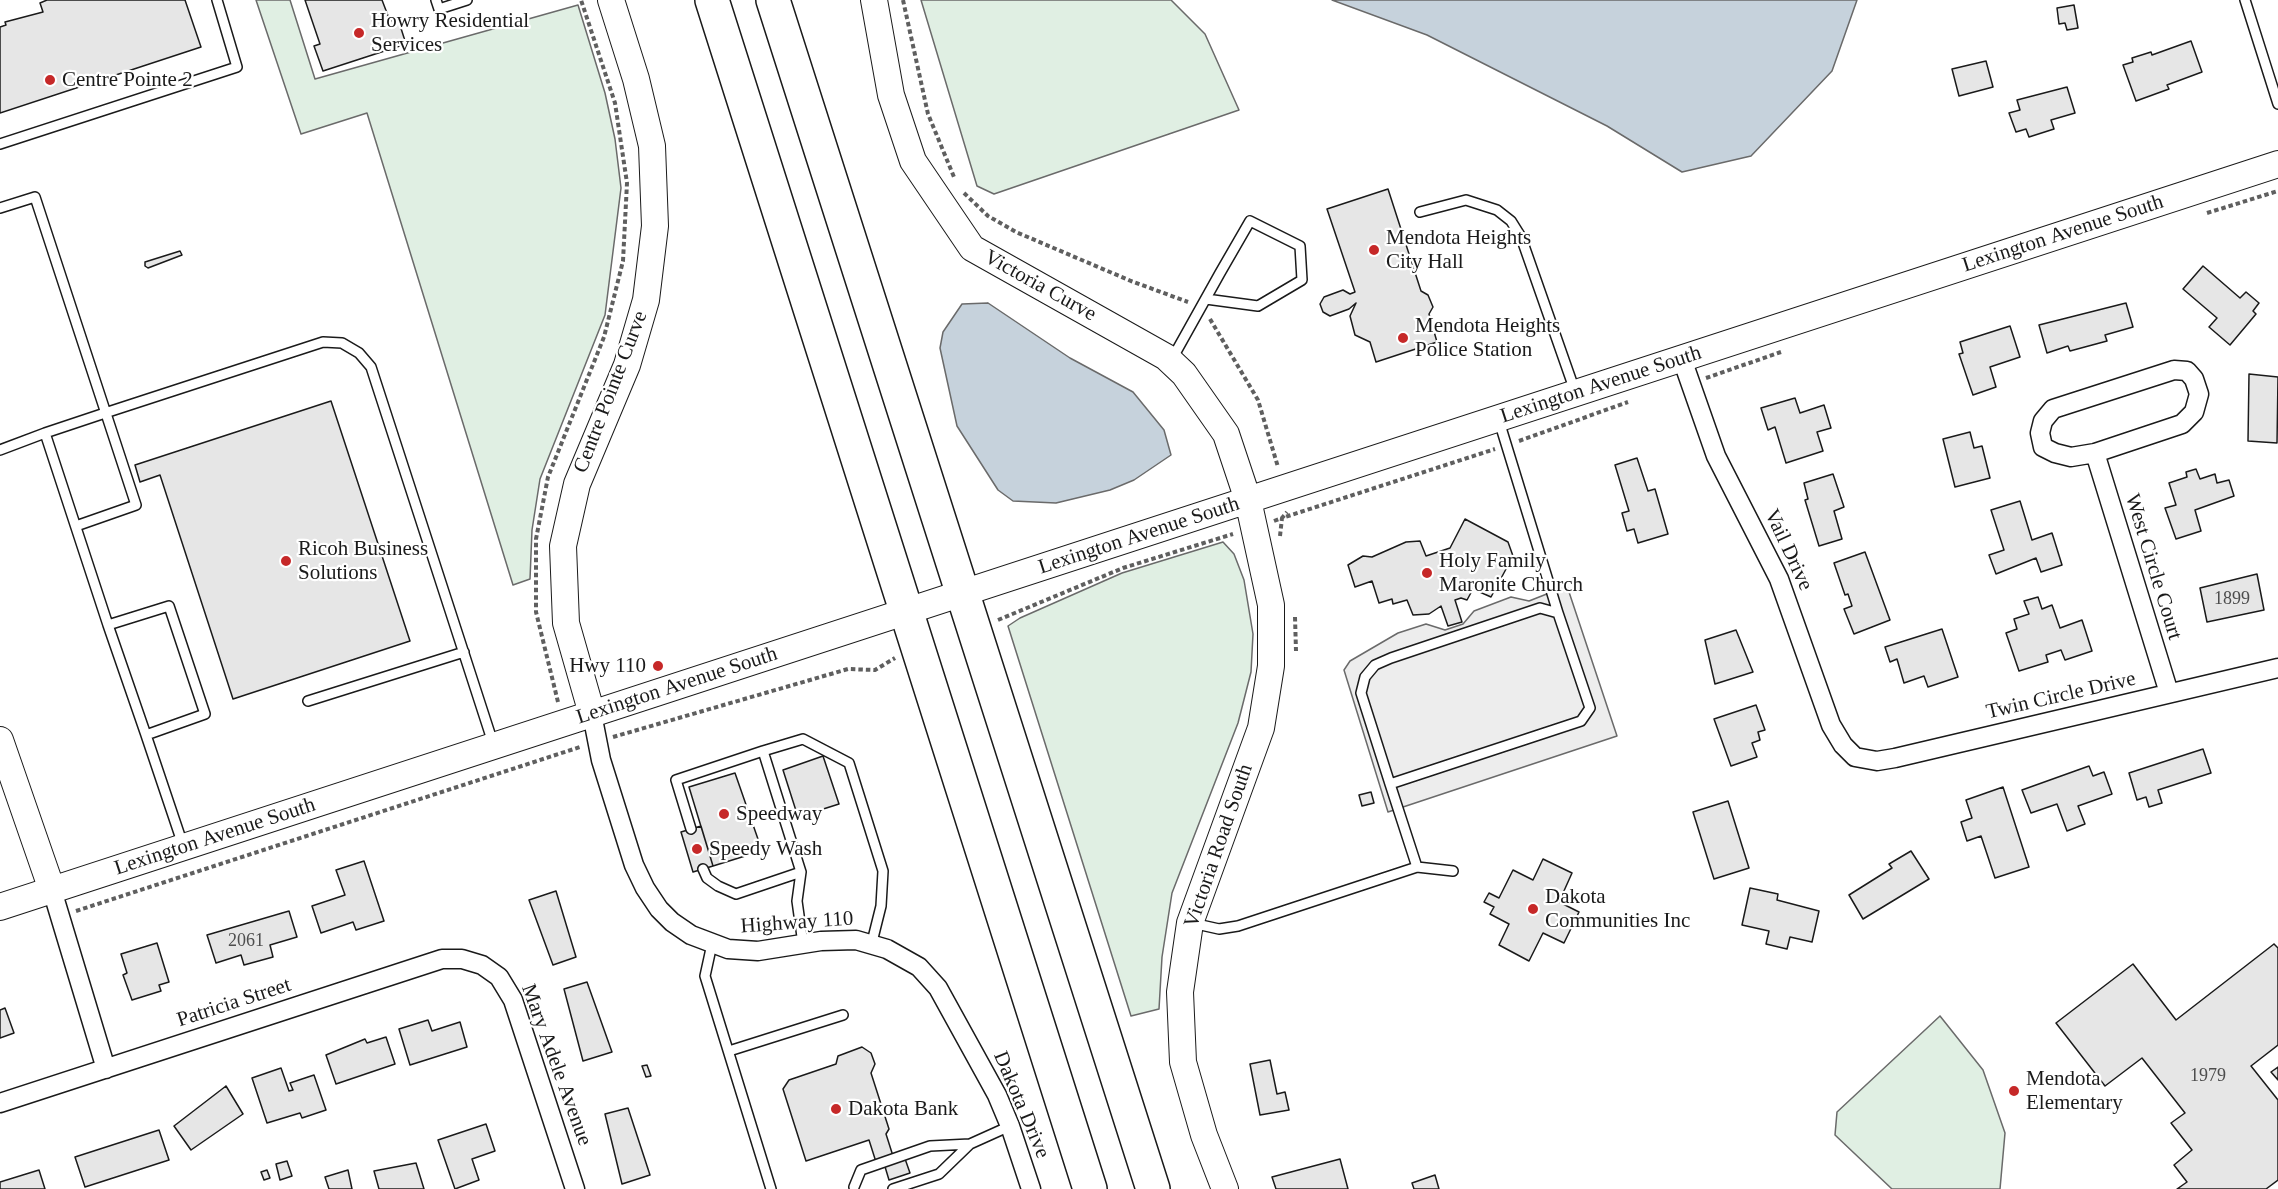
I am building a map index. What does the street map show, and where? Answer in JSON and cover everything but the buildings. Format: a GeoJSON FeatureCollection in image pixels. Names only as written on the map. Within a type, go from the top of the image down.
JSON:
{"type":"FeatureCollection","features":[{"type":"Feature","properties":{"kind":"highway"},"geometry":{"type":"LineString","coordinates":[[712,0],[1090,1189]]}},
{"type":"Feature","properties":{"kind":"highway"},"geometry":{"type":"LineString","coordinates":[[773,0],[1153,1189]]}},
{"type":"Feature","properties":{"kind":"street","name":"Centre Pointe Curve"},"geometry":{"type":"LineString","coordinates":[[592,714],[566,623],[563,546],[577,484],[627,364],[646,300],[655,226],[652,146],[636,80],[611,0]]}},
{"type":"Feature","properties":{"kind":"street","name":"Victoria Curve"},"geometry":{"type":"LineString","coordinates":[[874,0],[891,95],[913,160],[972,248],[1171,362],[1184,374],[1226,434],[1248,501]]}},
{"type":"Feature","properties":{"kind":"street","name":"Lexington Avenue South"},"geometry":{"type":"LineString","coordinates":[[0,907],[1576,394],[1686,370],[2278,164]]}},
{"type":"Feature","properties":{"kind":"street","name":"Vail Drive"},"geometry":{"type":"LineString","coordinates":[[1686,370],[1716,456],[1779,579],[1831,725],[1843,745],[1855,757]]}},
{"type":"Feature","properties":{"kind":"street"},"geometry":{"type":"LineString","coordinates":[[2174,370],[2187,371],[2194,379],[2199,394],[2194,412],[2182,423],[2095,453],[2072,457],[2043,447],[2040,433],[2043,421],[2053,409],[2174,370]]}},
{"type":"Feature","properties":{"kind":"street","name":"West Circle Court"},"geometry":{"type":"LineString","coordinates":[[2095,453],[2169,693]]}},
{"type":"Feature","properties":{"kind":"street","name":"Victoria Road South"},"geometry":{"type":"LineString","coordinates":[[1225,1189],[1204,1135],[1183,1062],[1180,992],[1190,923],[1261,728],[1271,666],[1270,605],[1248,501]]}},
{"type":"Feature","properties":{"kind":"street","name":"Twin Circle Drive"},"geometry":{"type":"LineString","coordinates":[[1855,757],[1876,761],[1895,758],[2278,668]]}},
{"type":"Feature","properties":{"kind":"street","name":"Highway 110"},"geometry":{"type":"LineString","coordinates":[[592,714],[604,771],[634,865],[645,888],[672,922],[691,935],[712,944],[751,951],[837,939],[872,942],[919,967],[938,988],[968,1039]]}},
{"type":"Feature","properties":{"kind":"street"},"geometry":{"type":"LineString","coordinates":[[0,740],[52,890],[106,1069]]}},
{"type":"Feature","properties":{"kind":"street","name":"Patricia Street"},"geometry":{"type":"LineString","coordinates":[[0,1103],[442,959],[462,959],[482,965]]}},
{"type":"Feature","properties":{"kind":"street","name":"Mary Adele Avenue"},"geometry":{"type":"LineString","coordinates":[[482,965],[499,977],[513,999],[575,1189]]}},
{"type":"Feature","properties":{"kind":"street","name":"Dakota Drive"},"geometry":{"type":"LineString","coordinates":[[968,1039],[1011,1126],[1031,1189]]}},
{"type":"Feature","properties":{"kind":"lane"},"geometry":{"type":"LineString","coordinates":[[0,144],[237,67],[217,0]]}},
{"type":"Feature","properties":{"kind":"lane"},"geometry":{"type":"LineString","coordinates":[[436,0],[439,9],[467,0]]}},
{"type":"Feature","properties":{"kind":"lane"},"geometry":{"type":"LineString","coordinates":[[2245,0],[2278,104]]}},
{"type":"Feature","properties":{"kind":"lane"},"geometry":{"type":"LineString","coordinates":[[0,208],[35,197],[136,505],[76,526]]}},
{"type":"Feature","properties":{"kind":"lane"},"geometry":{"type":"LineString","coordinates":[[1420,212],[1466,200],[1497,210],[1511,221],[1521,237],[1576,394]]}},
{"type":"Feature","properties":{"kind":"lane"},"geometry":{"type":"LineString","coordinates":[[1171,362],[1206,299],[1250,221],[1300,246],[1302,280],[1276,296],[1258,306],[1206,299]]}},
{"type":"Feature","properties":{"kind":"lane"},"geometry":{"type":"LineString","coordinates":[[0,450],[105,412],[323,342],[342,344],[359,353],[371,367],[494,746]]}},
{"type":"Feature","properties":{"kind":"lane"},"geometry":{"type":"LineString","coordinates":[[1390,784],[1581,721],[1590,708],[1558,614],[1498,419]]}},
{"type":"Feature","properties":{"kind":"lane"},"geometry":{"type":"LineString","coordinates":[[45,433],[184,847]]}},
{"type":"Feature","properties":{"kind":"lane"},"geometry":{"type":"LineString","coordinates":[[108,625],[169,606],[205,714],[146,735]]}},
{"type":"Feature","properties":{"kind":"lane"},"geometry":{"type":"LineString","coordinates":[[1417,867],[1361,693],[1365,677],[1375,665],[1540,608],[1558,614]]}},
{"type":"Feature","properties":{"kind":"lane"},"geometry":{"type":"LineString","coordinates":[[308,701],[464,652]]}},
{"type":"Feature","properties":{"kind":"lane"},"geometry":{"type":"LineString","coordinates":[[691,829],[676,780],[803,739],[849,763],[883,871],[881,906],[872,942]]}},
{"type":"Feature","properties":{"kind":"lane"},"geometry":{"type":"LineString","coordinates":[[763,751],[801,872],[797,901],[803,944]]}},
{"type":"Feature","properties":{"kind":"lane"},"geometry":{"type":"LineString","coordinates":[[1190,923],[1219,929],[1238,926],[1417,867],[1453,871]]}},
{"type":"Feature","properties":{"kind":"lane"},"geometry":{"type":"LineString","coordinates":[[704,868],[707,878],[736,894],[801,872]]}},
{"type":"Feature","properties":{"kind":"lane"},"geometry":{"type":"LineString","coordinates":[[712,944],[705,976],[771,1189]]}},
{"type":"Feature","properties":{"kind":"lane"},"geometry":{"type":"LineString","coordinates":[[729,1051],[843,1015]]}},
{"type":"Feature","properties":{"kind":"lane"},"geometry":{"type":"LineString","coordinates":[[893,1189],[939,1174],[970,1144],[1011,1126]]}},
{"type":"Feature","properties":{"kind":"lane"},"geometry":{"type":"LineString","coordinates":[[853,1188],[861,1170],[930,1146],[970,1144]]}},
{"type":"Feature","properties":{"kind":"path"},"geometry":{"type":"LineString","coordinates":[[550,673],[536,612],[536,539],[548,477],[604,337],[623,261],[627,183],[615,103],[581,0]]}},
{"type":"Feature","properties":{"kind":"path"},"geometry":{"type":"LineString","coordinates":[[903,0],[928,114],[958,187],[988,216],[1016,232],[1131,281],[1192,303],[1217,328],[1258,400],[1276,458]]}},
{"type":"Feature","properties":{"kind":"path"},"geometry":{"type":"LineString","coordinates":[[2199,216],[2278,191]]}},
{"type":"Feature","properties":{"kind":"path"},"geometry":{"type":"LineString","coordinates":[[1686,370],[1714,376],[1790,349]]}},
{"type":"Feature","properties":{"kind":"path"},"geometry":{"type":"LineString","coordinates":[[1280,538],[1282,518],[1507,445],[1615,408],[1633,399]]}},
{"type":"Feature","properties":{"kind":"path"},"geometry":{"type":"LineString","coordinates":[[1011,615],[1026,606],[1123,568],[1217,539]]}},
{"type":"Feature","properties":{"kind":"path"},"geometry":{"type":"LineString","coordinates":[[1295,611],[1297,631],[1295,658]]}},
{"type":"Feature","properties":{"kind":"path"},"geometry":{"type":"LineString","coordinates":[[618,736],[848,669],[875,670],[880,665]]}},
{"type":"Feature","properties":{"kind":"path"},"geometry":{"type":"LineString","coordinates":[[60,917],[569,750]]}},
{"type":"Feature","properties":{"kind":"green space"},"geometry":{"type":"Polygon","coordinates":[[[256,0],[290,0],[315,79],[578,5],[605,93],[615,139],[621,188],[605,315],[540,479],[532,530],[530,579],[513,585],[367,113],[301,134],[256,0]]]}},
{"type":"Feature","properties":{"kind":"green space"},"geometry":{"type":"Polygon","coordinates":[[[921,0],[1171,0],[1205,34],[1239,110],[994,194],[977,186],[921,0]]]}},
{"type":"Feature","properties":{"kind":"green space"},"geometry":{"type":"Polygon","coordinates":[[[1223,542],[1234,554],[1244,580],[1253,634],[1251,672],[1238,723],[1172,893],[1162,957],[1159,1009],[1131,1016],[1008,626],[1020,618],[1122,573],[1223,542]]]}},
{"type":"Feature","properties":{"kind":"green space"},"geometry":{"type":"Polygon","coordinates":[[[1940,1016],[1983,1070],[2005,1133],[2000,1189],[1892,1189],[1835,1135],[1837,1112],[1940,1016]]]}},
{"type":"Feature","properties":{"kind":"shaded area"},"geometry":{"type":"Polygon","coordinates":[[[1332,0],[1857,0],[1832,71],[1751,156],[1682,172],[1607,126],[1427,35],[1332,0]]]}},
{"type":"Feature","properties":{"kind":"shaded area"},"geometry":{"type":"Polygon","coordinates":[[[988,303],[1070,358],[1133,392],[1164,430],[1171,455],[1134,480],[1110,490],[1056,503],[1013,501],[998,490],[957,426],[940,348],[943,332],[962,304],[988,303]]]}},
{"type":"Feature","properties":{"kind":"shaded area"},"geometry":{"type":"Polygon","coordinates":[[[1567,586],[1617,736],[1388,812],[1344,670],[1350,661],[1398,633],[1426,624],[1445,630],[1463,624],[1474,611],[1511,597],[1529,601],[1567,586]]]}},
{"type":"Feature","properties":{"kind":"place","name":"Howry Residential Services"},"geometry":{"type":"Point","coordinates":[359,33]}},
{"type":"Feature","properties":{"kind":"place","name":"Centre Pointe 2"},"geometry":{"type":"Point","coordinates":[50,80]}},
{"type":"Feature","properties":{"kind":"place","name":"Mendota Heights City Hall"},"geometry":{"type":"Point","coordinates":[1374,250]}},
{"type":"Feature","properties":{"kind":"place","name":"Mendota Heights Police Station"},"geometry":{"type":"Point","coordinates":[1403,338]}},
{"type":"Feature","properties":{"kind":"place","name":"Ricoh Business Solutions"},"geometry":{"type":"Point","coordinates":[286,561]}},
{"type":"Feature","properties":{"kind":"place","name":"Holy Family Maronite Church"},"geometry":{"type":"Point","coordinates":[1427,573]}},
{"type":"Feature","properties":{"kind":"place","name":"Hwy 110"},"geometry":{"type":"Point","coordinates":[658,666]}},
{"type":"Feature","properties":{"kind":"place","name":"Speedway"},"geometry":{"type":"Point","coordinates":[724,814]}},
{"type":"Feature","properties":{"kind":"place","name":"Speedy Wash"},"geometry":{"type":"Point","coordinates":[697,849]}},
{"type":"Feature","properties":{"kind":"place","name":"Dakota Communities Inc"},"geometry":{"type":"Point","coordinates":[1533,909]}},
{"type":"Feature","properties":{"kind":"place","name":"Mendota Elementary"},"geometry":{"type":"Point","coordinates":[2014,1091]}},
{"type":"Feature","properties":{"kind":"place","name":"Dakota Bank"},"geometry":{"type":"Point","coordinates":[836,1109]}}]}
